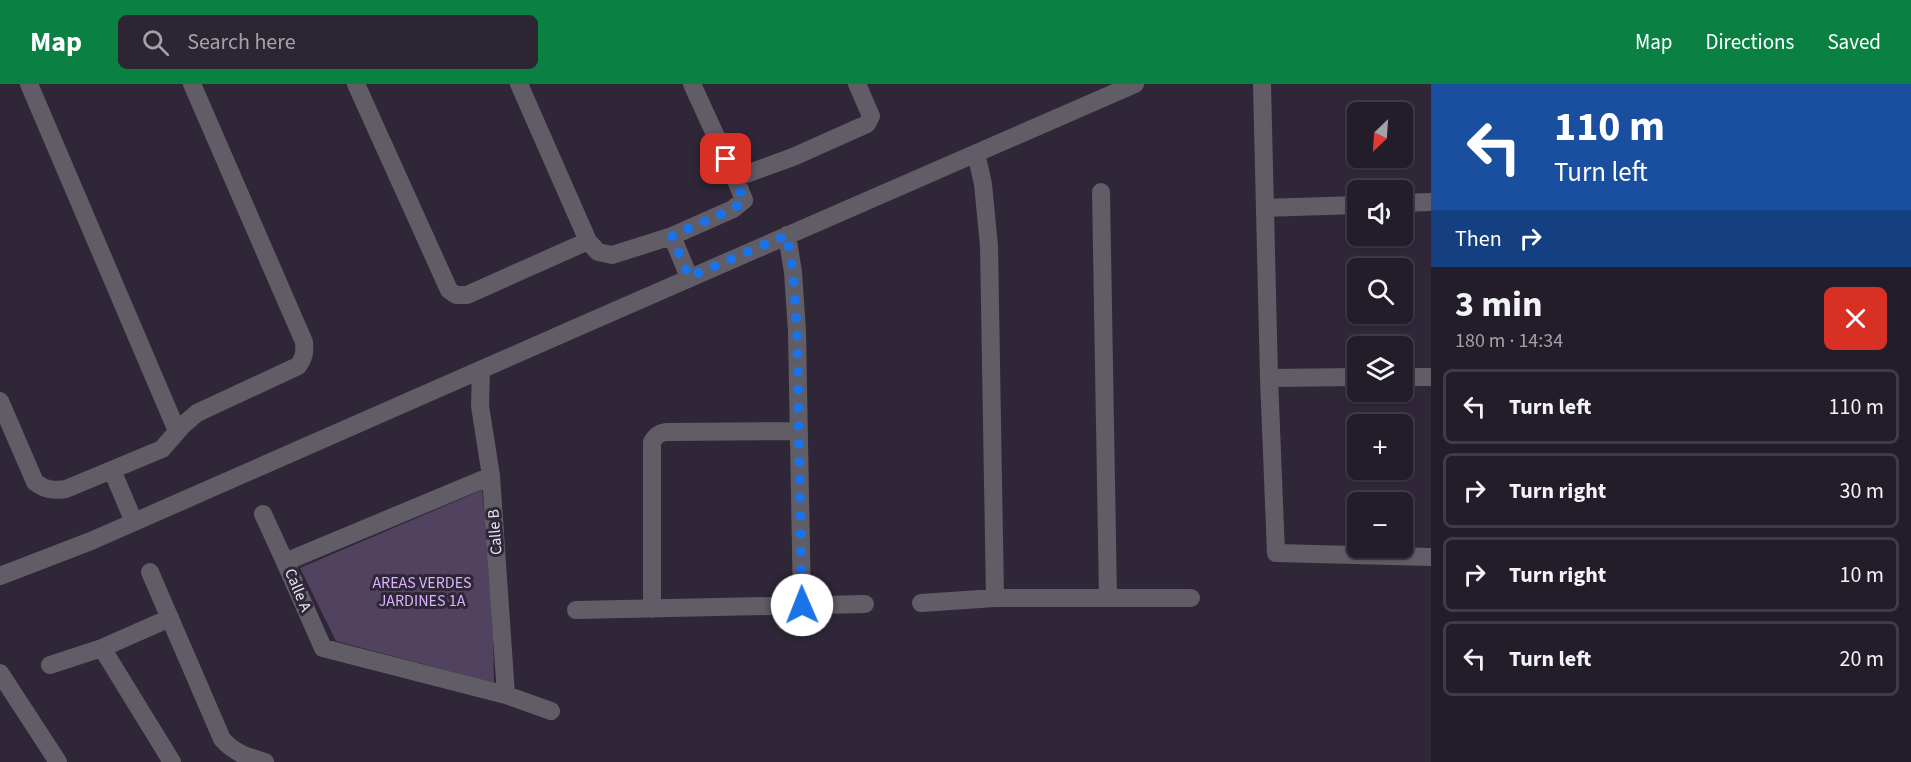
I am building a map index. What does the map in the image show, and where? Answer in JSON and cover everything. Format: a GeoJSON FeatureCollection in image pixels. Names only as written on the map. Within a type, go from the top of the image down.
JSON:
{"type":"FeatureCollection","features":[{"type":"Feature","properties":{"kind":"street"},"geometry":{"type":"LineString","coordinates":[[29,84],[177,431]]}},
{"type":"Feature","properties":{"kind":"street"},"geometry":{"type":"LineString","coordinates":[[0,401],[35,482],[50,490],[66,489],[162,449],[197,413],[298,366],[304,356],[304,342],[192,84]]}},
{"type":"Feature","properties":{"kind":"street"},"geometry":{"type":"LineString","coordinates":[[356,84],[449,290],[456,295],[467,296],[588,241]]}},
{"type":"Feature","properties":{"kind":"street"},"geometry":{"type":"LineString","coordinates":[[519,84],[588,241],[598,252],[612,255],[672,236],[733,209],[744,200],[692,84]]}},
{"type":"Feature","properties":{"kind":"street"},"geometry":{"type":"LineString","coordinates":[[735,178],[793,157],[867,124],[871,116],[857,84]]}},
{"type":"Feature","properties":{"kind":"street"},"geometry":{"type":"LineString","coordinates":[[0,576],[91,541],[689,277],[1135,84]]}},
{"type":"Feature","properties":{"kind":"street"},"geometry":{"type":"LineString","coordinates":[[1262,84],[1276,553],[1431,557]]}},
{"type":"Feature","properties":{"kind":"street"},"geometry":{"type":"LineString","coordinates":[[976,153],[983,184],[989,246],[995,598]]}},
{"type":"Feature","properties":{"kind":"street"},"geometry":{"type":"LineString","coordinates":[[1101,192],[1108,598]]}},
{"type":"Feature","properties":{"kind":"street"},"geometry":{"type":"LineString","coordinates":[[1413,203],[1431,202]]}},
{"type":"Feature","properties":{"kind":"street"},"geometry":{"type":"LineString","coordinates":[[1266,207],[1347,205]]}},
{"type":"Feature","properties":{"kind":"street"},"geometry":{"type":"LineString","coordinates":[[787,235],[793,272],[797,331],[802,605]]}},
{"type":"Feature","properties":{"kind":"street"},"geometry":{"type":"LineString","coordinates":[[672,236],[689,277]]}},
{"type":"Feature","properties":{"kind":"street","name":"Calle B"},"geometry":{"type":"LineString","coordinates":[[481,370],[480,406],[491,476],[506,695]]}},
{"type":"Feature","properties":{"kind":"street"},"geometry":{"type":"LineString","coordinates":[[1269,378],[1347,377]]}},
{"type":"Feature","properties":{"kind":"street"},"geometry":{"type":"LineString","coordinates":[[1413,377],[1431,377]]}},
{"type":"Feature","properties":{"kind":"street"},"geometry":{"type":"LineString","coordinates":[[652,609],[652,442],[654,438],[662,432],[799,431]]}},
{"type":"Feature","properties":{"kind":"street"},"geometry":{"type":"LineString","coordinates":[[112,470],[134,522]]}},
{"type":"Feature","properties":{"kind":"street","name":"Calle A"},"geometry":{"type":"LineString","coordinates":[[491,476],[285,562],[323,648],[506,695]]}},
{"type":"Feature","properties":{"kind":"street"},"geometry":{"type":"LineString","coordinates":[[263,514],[285,562]]}},
{"type":"Feature","properties":{"kind":"street"},"geometry":{"type":"LineString","coordinates":[[150,572],[222,739],[237,758],[265,762]]}},
{"type":"Feature","properties":{"kind":"street"},"geometry":{"type":"LineString","coordinates":[[921,603],[995,598],[1191,598]]}},
{"type":"Feature","properties":{"kind":"street"},"geometry":{"type":"LineString","coordinates":[[576,610],[865,604]]}},
{"type":"Feature","properties":{"kind":"street"},"geometry":{"type":"LineString","coordinates":[[50,665],[102,648],[170,618]]}},
{"type":"Feature","properties":{"kind":"street"},"geometry":{"type":"LineString","coordinates":[[102,648],[172,762]]}},
{"type":"Feature","properties":{"kind":"street"},"geometry":{"type":"LineString","coordinates":[[0,673],[58,762]]}},
{"type":"Feature","properties":{"kind":"street"},"geometry":{"type":"LineString","coordinates":[[506,695],[551,711]]}},
{"type":"Feature","properties":{"kind":"green space","name":"AREAS VERDES JARDINES 1A"},"geometry":{"type":"Polygon","coordinates":[[[482,490],[492,588],[494,683],[336,641],[300,568],[482,490]]]}},
{"type":"Feature","properties":{"kind":"route"},"geometry":{"type":"LineString","coordinates":[[726,159],[744,200],[733,209],[672,236],[689,277],[787,235],[793,272],[797,331],[802,605]]}}]}
